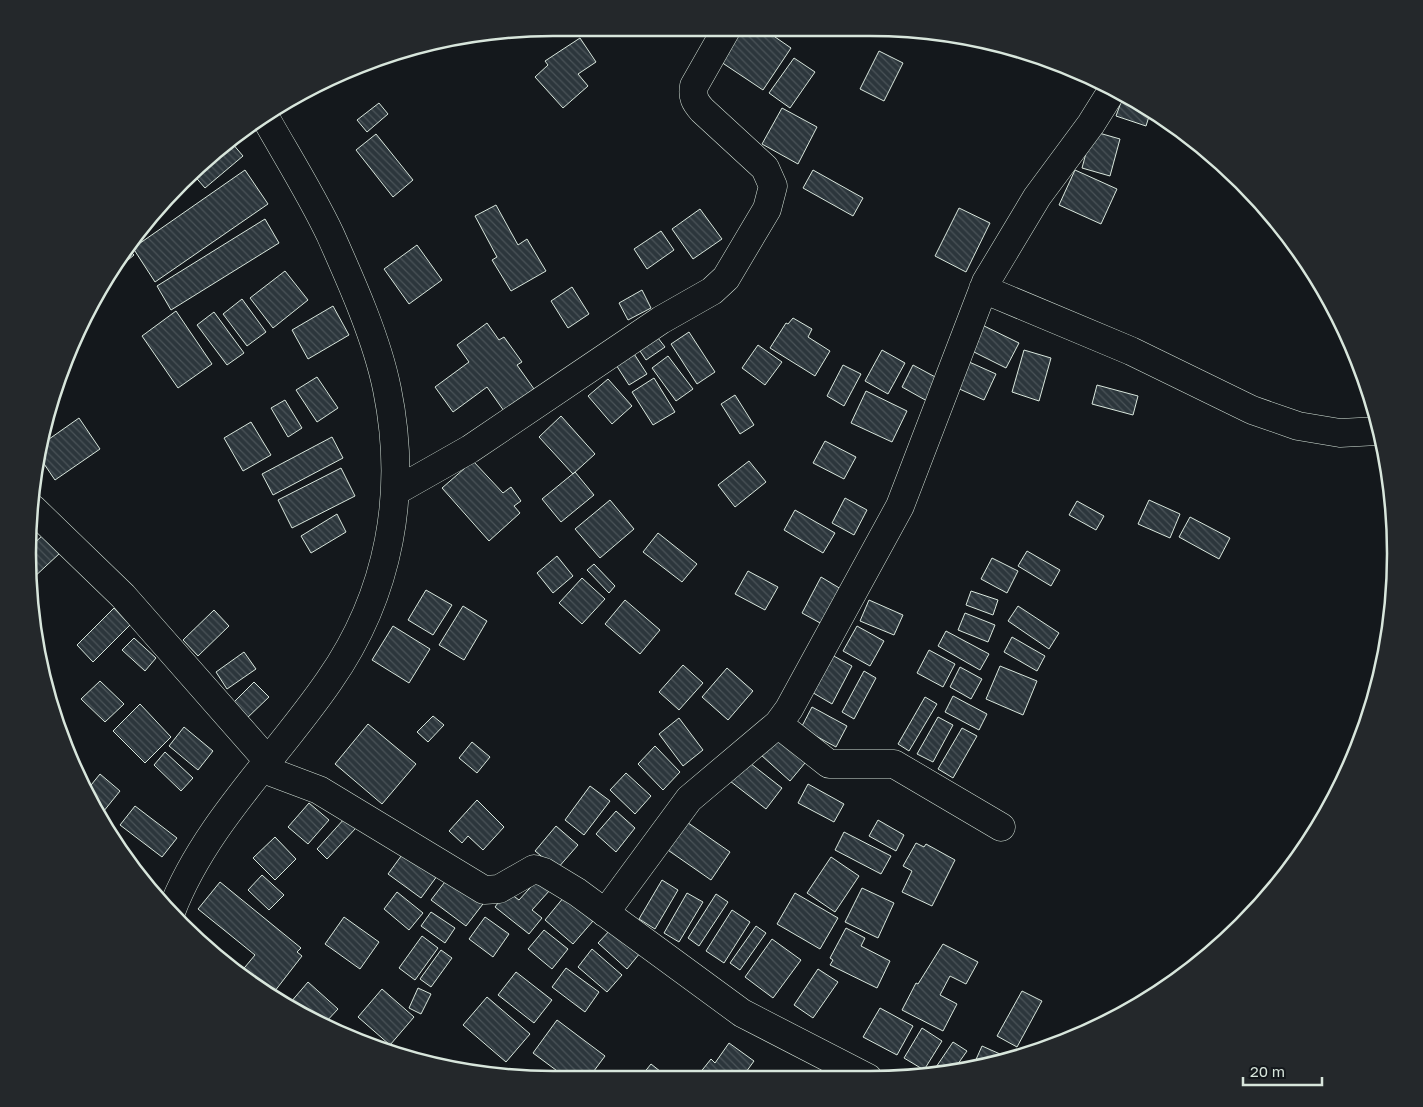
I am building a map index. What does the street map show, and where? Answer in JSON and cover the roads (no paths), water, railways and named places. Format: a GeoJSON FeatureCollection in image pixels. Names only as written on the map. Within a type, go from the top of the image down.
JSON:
{"type":"FeatureCollection","features":[{"type":"Feature","properties":{"kind":"street"},"geometry":{"type":"LineString","coordinates":[[396,491],[470,449],[661,320],[712,291],[726,278],[767,209],[773,186],[765,168],[702,110],[693,94],[694,86],[722,36]]}},
{"type":"Feature","properties":{"kind":"street"},"geometry":{"type":"LineString","coordinates":[[605,913],[689,799],[778,724],[803,686],[900,506],[983,290],[995,264],[1037,197],[1091,124],[1109,96]]}},
{"type":"Feature","properties":{"kind":"street"},"geometry":{"type":"LineString","coordinates":[[174,904],[180,887],[208,839],[266,766],[329,681],[359,635],[378,586],[387,550],[396,491],[395,433],[387,387],[375,344],[329,233],[268,122]]}},
{"type":"Feature","properties":{"kind":"street"},"geometry":{"type":"LineString","coordinates":[[983,290],[1131,351],[1252,410],[1298,426],[1340,433],[1372,431]]}},
{"type":"Feature","properties":{"kind":"street"},"geometry":{"type":"LineString","coordinates":[[38,512],[123,596],[266,766],[319,790],[484,890],[498,889],[534,869],[544,872],[605,913],[742,1012],[855,1071]]}},
{"type":"Feature","properties":{"kind":"street"},"geometry":{"type":"LineString","coordinates":[[778,724],[829,764],[894,764],[1001,827]]}}]}
